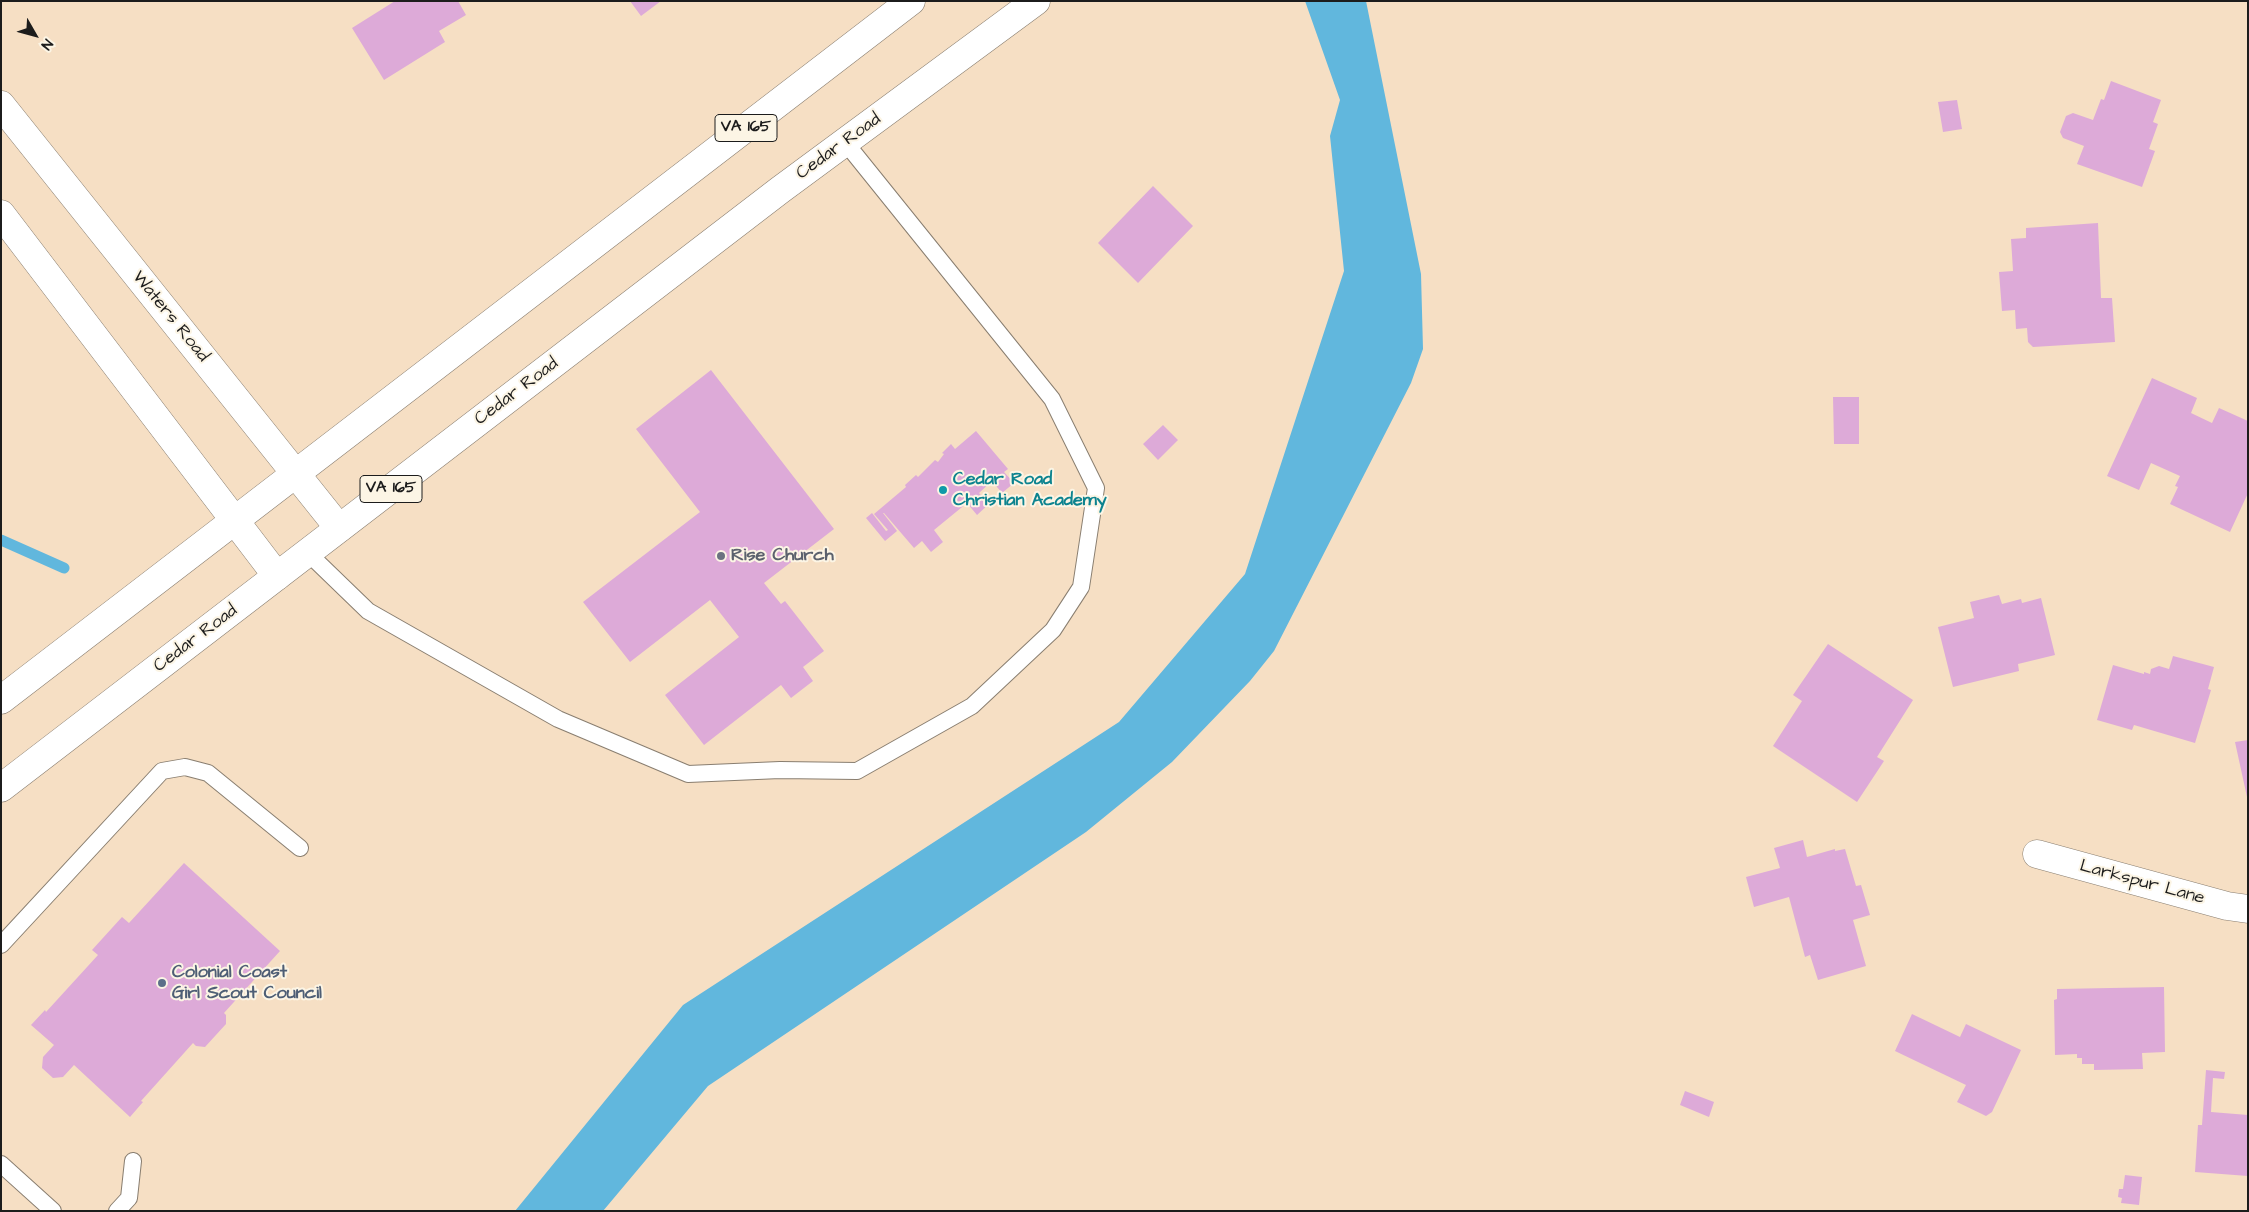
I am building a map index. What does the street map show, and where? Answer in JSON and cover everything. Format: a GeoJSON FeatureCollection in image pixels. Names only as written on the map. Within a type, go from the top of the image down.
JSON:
{"type":"FeatureCollection","features":[{"type":"Feature","properties":{"kind":"main road","name":"VA 165"},"geometry":{"type":"LineString","coordinates":[[1,700],[911,1]]}},
{"type":"Feature","properties":{"kind":"main road","name":"Cedar Road"},"geometry":{"type":"LineString","coordinates":[[1,788],[845,142],[1036,1]]}},
{"type":"Feature","properties":{"kind":"main road","name":"Waters Road"},"geometry":{"type":"LineString","coordinates":[[1,105],[339,528]]}},
{"type":"Feature","properties":{"kind":"main road"},"geometry":{"type":"LineString","coordinates":[[1,214],[277,576]]}},
{"type":"Feature","properties":{"kind":"main road","name":"Larkspur Lane"},"geometry":{"type":"LineString","coordinates":[[2037,854],[2227,906],[2248,909]]}},
{"type":"Feature","properties":{"kind":"lane"},"geometry":{"type":"LineString","coordinates":[[308,553],[368,611],[558,719],[688,774],[780,770],[857,771],[972,706],[1053,630],[1081,587],[1096,488],[1052,399],[845,142]]}},
{"type":"Feature","properties":{"kind":"lane"},"geometry":{"type":"LineString","coordinates":[[1,946],[162,771],[185,767],[208,773],[300,848]]}},
{"type":"Feature","properties":{"kind":"lane"},"geometry":{"type":"LineString","coordinates":[[117,1211],[129,1198],[133,1161]]}},
{"type":"Feature","properties":{"kind":"lane"},"geometry":{"type":"LineString","coordinates":[[1,1164],[53,1211]]}},
{"type":"Feature","properties":{"kind":"water"},"geometry":{"type":"Polygon","coordinates":[[[1305,1],[1366,1],[1421,274],[1423,349],[1411,383],[1274,651],[1250,681],[1172,762],[1086,832],[708,1086],[603,1211],[515,1211],[683,1005],[1119,722],[1245,574],[1344,271],[1330,136],[1340,100],[1305,1]]]}},
{"type":"Feature","properties":{"kind":"building"},"geometry":{"type":"Polygon","coordinates":[[[395,1],[458,1],[466,15],[439,31],[445,42],[384,80],[352,28],[395,1]]]}},
{"type":"Feature","properties":{"kind":"building"},"geometry":{"type":"Polygon","coordinates":[[[630,1],[661,1],[641,16],[630,1]]]}},
{"type":"Feature","properties":{"kind":"building"},"geometry":{"type":"Polygon","coordinates":[[[2111,81],[2161,100],[2153,122],[2158,124],[2149,149],[2155,151],[2142,187],[2077,164],[2084,146],[2063,138],[2060,132],[2066,116],[2073,113],[2093,120],[2101,99],[2104,100],[2111,81]]]}},
{"type":"Feature","properties":{"kind":"building"},"geometry":{"type":"Polygon","coordinates":[[[1957,100],[1962,129],[1943,132],[1938,102],[1957,100]]]}},
{"type":"Feature","properties":{"kind":"building"},"geometry":{"type":"Polygon","coordinates":[[[1153,186],[1193,226],[1138,283],[1098,243],[1153,186]]]}},
{"type":"Feature","properties":{"kind":"building"},"geometry":{"type":"Polygon","coordinates":[[[2098,223],[2101,298],[2112,298],[2115,342],[2033,347],[2028,342],[2027,328],[2016,329],[2015,310],[2002,311],[1999,272],[2013,271],[2011,239],[2026,238],[2026,228],[2098,223]]]}},
{"type":"Feature","properties":{"kind":"building","name":"Rise Church"},"geometry":{"type":"Polygon","coordinates":[[[711,370],[834,529],[764,583],[781,604],[785,601],[824,651],[803,667],[813,681],[791,698],[781,685],[704,745],[665,695],[739,637],[710,600],[630,662],[583,602],[700,512],[636,429],[711,370]]]}},
{"type":"Feature","properties":{"kind":"building"},"geometry":{"type":"Polygon","coordinates":[[[2152,378],[2197,398],[2191,413],[2212,423],[2219,408],[2248,421],[2248,493],[2230,532],[2170,504],[2178,487],[2175,486],[2180,476],[2151,463],[2139,490],[2107,476],[2152,378]]]}},
{"type":"Feature","properties":{"kind":"building"},"geometry":{"type":"Polygon","coordinates":[[[1833,397],[1859,397],[1859,444],[1834,444],[1833,397]]]}},
{"type":"Feature","properties":{"kind":"building"},"geometry":{"type":"Polygon","coordinates":[[[1163,425],[1178,440],[1158,460],[1143,444],[1163,425]]]}},
{"type":"Feature","properties":{"kind":"building","name":"Cedar Road Christian Academy"},"geometry":{"type":"Polygon","coordinates":[[[976,431],[1008,469],[1004,472],[1014,483],[1002,493],[992,481],[979,493],[989,504],[977,515],[967,503],[934,530],[943,542],[931,552],[922,541],[914,548],[883,513],[897,531],[885,541],[866,518],[872,513],[886,531],[888,530],[874,514],[906,487],[905,485],[916,475],[918,477],[935,460],[938,462],[944,454],[942,453],[951,444],[955,449],[976,431]]]}},
{"type":"Feature","properties":{"kind":"building"},"geometry":{"type":"Polygon","coordinates":[[[1999,595],[2002,604],[2021,599],[2022,603],[2041,598],[2055,655],[2018,664],[2019,671],[1953,687],[1938,627],[1974,618],[1970,602],[1999,595]]]}},
{"type":"Feature","properties":{"kind":"building"},"geometry":{"type":"Polygon","coordinates":[[[1828,644],[1913,700],[1877,757],[1884,761],[1857,802],[1773,746],[1802,701],[1793,695],[1828,644]]]}},
{"type":"Feature","properties":{"kind":"building"},"geometry":{"type":"Polygon","coordinates":[[[2173,656],[2214,667],[2208,689],[2211,690],[2195,743],[2134,725],[2132,730],[2097,720],[2113,665],[2150,674],[2151,669],[2159,666],[2169,669],[2173,656]]]}},
{"type":"Feature","properties":{"kind":"building"},"geometry":{"type":"Polygon","coordinates":[[[2248,740],[2248,797],[2247,797],[2235,742],[2248,740]]]}},
{"type":"Feature","properties":{"kind":"building"},"geometry":{"type":"Polygon","coordinates":[[[1803,840],[1807,857],[1835,849],[1835,851],[1845,849],[1856,886],[1861,885],[1870,915],[1853,920],[1866,966],[1818,980],[1810,955],[1805,957],[1789,897],[1754,907],[1746,877],[1780,868],[1774,848],[1803,840]]]}},
{"type":"Feature","properties":{"kind":"building","name":"Colonial Coast Girl Scout Council"},"geometry":{"type":"Polygon","coordinates":[[[184,863],[280,951],[224,1013],[226,1015],[226,1024],[205,1047],[196,1046],[193,1043],[141,1101],[143,1102],[130,1117],[74,1065],[63,1077],[53,1078],[42,1068],[43,1057],[54,1045],[31,1025],[45,1010],[46,1012],[98,955],[92,950],[122,917],[129,923],[184,863]]]}},
{"type":"Feature","properties":{"kind":"building"},"geometry":{"type":"Polygon","coordinates":[[[2164,987],[2165,1052],[2142,1053],[2143,1069],[2094,1070],[2094,1064],[2082,1064],[2082,1058],[2077,1058],[2077,1054],[2055,1055],[2054,1000],[2057,999],[2057,989],[2164,987]]]}},
{"type":"Feature","properties":{"kind":"building"},"geometry":{"type":"Polygon","coordinates":[[[1912,1014],[1960,1037],[1966,1024],[2021,1050],[1992,1112],[1986,1116],[1957,1102],[1966,1085],[1895,1051],[1912,1014]]]}},
{"type":"Feature","properties":{"kind":"building"},"geometry":{"type":"Polygon","coordinates":[[[2206,1070],[2225,1072],[2224,1079],[2213,1078],[2211,1112],[2248,1115],[2248,1176],[2195,1172],[2198,1125],[2202,1125],[2206,1070]]]}},
{"type":"Feature","properties":{"kind":"building"},"geometry":{"type":"Polygon","coordinates":[[[1685,1091],[1714,1102],[1709,1117],[1680,1105],[1685,1091]]]}},
{"type":"Feature","properties":{"kind":"building"},"geometry":{"type":"Polygon","coordinates":[[[2125,1175],[2142,1177],[2139,1205],[2121,1203],[2122,1198],[2118,1197],[2119,1189],[2123,1189],[2125,1175]]]}},
{"type":"Feature","properties":{"kind":"waterway"},"geometry":{"type":"LineString","coordinates":[[1,540],[64,568]]}},
{"type":"Feature","properties":{"kind":"place","name":"Cedar Road Christian Academy"},"geometry":{"type":"Point","coordinates":[943,490]}},
{"type":"Feature","properties":{"kind":"place","name":"Rise Church"},"geometry":{"type":"Point","coordinates":[721,556]}},
{"type":"Feature","properties":{"kind":"place","name":"Colonial Coast Girl Scout Council"},"geometry":{"type":"Point","coordinates":[162,983]}}]}
